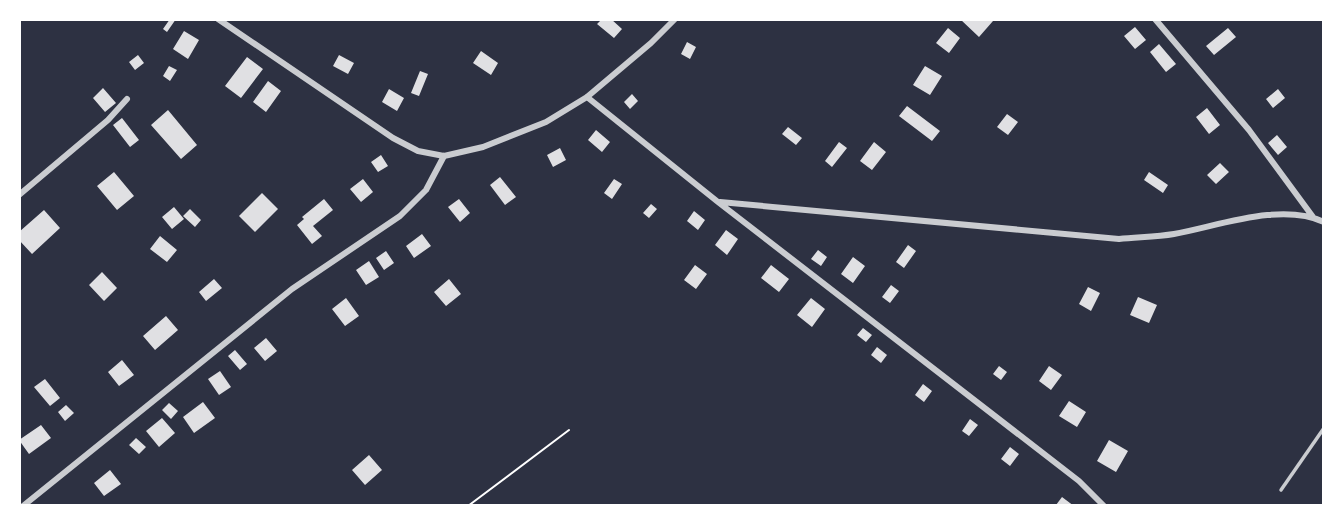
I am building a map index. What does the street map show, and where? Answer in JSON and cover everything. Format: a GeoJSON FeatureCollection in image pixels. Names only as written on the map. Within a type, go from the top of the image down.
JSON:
{"type":"FeatureCollection","features":[{"type":"Feature","properties":{"kind":"street"},"geometry":{"type":"LineString","coordinates":[[218,19],[393,138],[418,150],[444,156],[483,147],[546,122],[587,97],[676,19]]}},
{"type":"Feature","properties":{"kind":"street"},"geometry":{"type":"LineString","coordinates":[[1155,19],[1249,131],[1313,218]]}},
{"type":"Feature","properties":{"kind":"street"},"geometry":{"type":"LineString","coordinates":[[587,97],[718,202],[1079,481],[1104,506]]}},
{"type":"Feature","properties":{"kind":"street"},"geometry":{"type":"LineString","coordinates":[[19,195],[108,120],[127,99]]}},
{"type":"Feature","properties":{"kind":"street"},"geometry":{"type":"LineString","coordinates":[[23,506],[292,289],[400,216],[426,190],[444,156]]}},
{"type":"Feature","properties":{"kind":"street"},"geometry":{"type":"LineString","coordinates":[[718,202],[1119,239],[1169,235],[1272,214],[1313,218],[1324,222]]}},
{"type":"Feature","properties":{"kind":"lane"},"geometry":{"type":"LineString","coordinates":[[1281,490],[1324,428]]}},
{"type":"Feature","properties":{"kind":"path"},"geometry":{"type":"LineString","coordinates":[[468,506],[569,430]]}},
{"type":"Feature","properties":{"kind":"building"},"geometry":{"type":"Polygon","coordinates":[[[170,19],[176,19],[167,32],[163,29],[170,19]]]}},
{"type":"Feature","properties":{"kind":"building"},"geometry":{"type":"Polygon","coordinates":[[[602,19],[611,19],[622,29],[614,38],[597,24],[602,19]]]}},
{"type":"Feature","properties":{"kind":"building"},"geometry":{"type":"Polygon","coordinates":[[[960,19],[992,19],[993,21],[979,37],[960,19]]]}},
{"type":"Feature","properties":{"kind":"building"},"geometry":{"type":"Polygon","coordinates":[[[1135,27],[1146,40],[1135,49],[1124,36],[1135,27]]]}},
{"type":"Feature","properties":{"kind":"building"},"geometry":{"type":"Polygon","coordinates":[[[948,28],[960,38],[949,53],[936,43],[948,28]]]}},
{"type":"Feature","properties":{"kind":"building"},"geometry":{"type":"Polygon","coordinates":[[[1228,28],[1236,37],[1214,55],[1206,46],[1228,28]]]}},
{"type":"Feature","properties":{"kind":"building"},"geometry":{"type":"Polygon","coordinates":[[[184,31],[199,40],[188,59],[173,49],[184,31]]]}},
{"type":"Feature","properties":{"kind":"building"},"geometry":{"type":"Polygon","coordinates":[[[687,42],[696,47],[690,59],[681,54],[687,42]]]}},
{"type":"Feature","properties":{"kind":"building"},"geometry":{"type":"Polygon","coordinates":[[[1159,44],[1176,64],[1166,72],[1150,52],[1159,44]]]}},
{"type":"Feature","properties":{"kind":"building"},"geometry":{"type":"Polygon","coordinates":[[[481,51],[498,63],[491,75],[473,63],[481,51]]]}},
{"type":"Feature","properties":{"kind":"building"},"geometry":{"type":"Polygon","coordinates":[[[138,55],[144,63],[135,70],[129,62],[138,55]]]}},
{"type":"Feature","properties":{"kind":"building"},"geometry":{"type":"Polygon","coordinates":[[[339,55],[354,63],[348,74],[333,66],[339,55]]]}},
{"type":"Feature","properties":{"kind":"building"},"geometry":{"type":"Polygon","coordinates":[[[247,57],[263,69],[241,98],[225,86],[247,57]]]}},
{"type":"Feature","properties":{"kind":"building"},"geometry":{"type":"Polygon","coordinates":[[[169,66],[177,70],[170,81],[163,76],[169,66]]]}},
{"type":"Feature","properties":{"kind":"building"},"geometry":{"type":"Polygon","coordinates":[[[925,66],[942,76],[930,95],[913,85],[925,66]]]}},
{"type":"Feature","properties":{"kind":"building"},"geometry":{"type":"Polygon","coordinates":[[[420,71],[428,74],[419,96],[411,93],[420,71]]]}},
{"type":"Feature","properties":{"kind":"building"},"geometry":{"type":"Polygon","coordinates":[[[268,81],[281,91],[266,112],[253,102],[268,81]]]}},
{"type":"Feature","properties":{"kind":"building"},"geometry":{"type":"Polygon","coordinates":[[[103,88],[116,103],[105,112],[93,98],[103,88]]]}},
{"type":"Feature","properties":{"kind":"building"},"geometry":{"type":"Polygon","coordinates":[[[389,89],[404,98],[397,111],[382,102],[389,89]]]}},
{"type":"Feature","properties":{"kind":"building"},"geometry":{"type":"Polygon","coordinates":[[[1278,89],[1285,98],[1273,108],[1266,99],[1278,89]]]}},
{"type":"Feature","properties":{"kind":"building"},"geometry":{"type":"Polygon","coordinates":[[[632,94],[638,101],[630,109],[624,102],[632,94]]]}},
{"type":"Feature","properties":{"kind":"building"},"geometry":{"type":"Polygon","coordinates":[[[907,106],[940,131],[932,141],[899,116],[907,106]]]}},
{"type":"Feature","properties":{"kind":"building"},"geometry":{"type":"Polygon","coordinates":[[[1207,108],[1220,125],[1209,134],[1196,117],[1207,108]]]}},
{"type":"Feature","properties":{"kind":"building"},"geometry":{"type":"Polygon","coordinates":[[[168,110],[197,145],[181,159],[151,125],[168,110]]]}},
{"type":"Feature","properties":{"kind":"building"},"geometry":{"type":"Polygon","coordinates":[[[1007,114],[1018,122],[1008,135],[997,127],[1007,114]]]}},
{"type":"Feature","properties":{"kind":"building"},"geometry":{"type":"Polygon","coordinates":[[[122,118],[139,140],[130,147],[113,125],[122,118]]]}},
{"type":"Feature","properties":{"kind":"building"},"geometry":{"type":"Polygon","coordinates":[[[788,127],[802,138],[796,145],[782,134],[788,127]]]}},
{"type":"Feature","properties":{"kind":"building"},"geometry":{"type":"Polygon","coordinates":[[[596,130],[610,142],[602,152],[588,140],[596,130]]]}},
{"type":"Feature","properties":{"kind":"building"},"geometry":{"type":"Polygon","coordinates":[[[1277,135],[1287,147],[1278,155],[1268,143],[1277,135]]]}},
{"type":"Feature","properties":{"kind":"building"},"geometry":{"type":"Polygon","coordinates":[[[839,142],[847,148],[832,167],[825,161],[839,142]]]}},
{"type":"Feature","properties":{"kind":"building"},"geometry":{"type":"Polygon","coordinates":[[[874,142],[886,152],[872,170],[860,161],[874,142]]]}},
{"type":"Feature","properties":{"kind":"building"},"geometry":{"type":"Polygon","coordinates":[[[560,148],[566,160],[553,167],[547,155],[560,148]]]}},
{"type":"Feature","properties":{"kind":"building"},"geometry":{"type":"Polygon","coordinates":[[[381,155],[388,166],[378,172],[371,162],[381,155]]]}},
{"type":"Feature","properties":{"kind":"building"},"geometry":{"type":"Polygon","coordinates":[[[1220,163],[1229,172],[1216,184],[1207,175],[1220,163]]]}},
{"type":"Feature","properties":{"kind":"building"},"geometry":{"type":"Polygon","coordinates":[[[114,172],[134,196],[117,210],[97,186],[114,172]]]}},
{"type":"Feature","properties":{"kind":"building"},"geometry":{"type":"Polygon","coordinates":[[[1149,172],[1168,185],[1163,193],[1144,180],[1149,172]]]}},
{"type":"Feature","properties":{"kind":"building"},"geometry":{"type":"Polygon","coordinates":[[[500,177],[516,197],[505,205],[490,185],[500,177]]]}},
{"type":"Feature","properties":{"kind":"building"},"geometry":{"type":"Polygon","coordinates":[[[363,179],[373,192],[361,202],[350,189],[363,179]]]}},
{"type":"Feature","properties":{"kind":"building"},"geometry":{"type":"Polygon","coordinates":[[[614,179],[622,184],[612,199],[604,193],[614,179]]]}},
{"type":"Feature","properties":{"kind":"building"},"geometry":{"type":"Polygon","coordinates":[[[262,193],[278,209],[255,232],[239,216],[262,193]]]}},
{"type":"Feature","properties":{"kind":"building"},"geometry":{"type":"Polygon","coordinates":[[[324,199],[333,210],[313,226],[322,236],[312,244],[297,225],[304,219],[302,217],[324,199]]]}},
{"type":"Feature","properties":{"kind":"building"},"geometry":{"type":"Polygon","coordinates":[[[459,199],[470,213],[460,222],[448,207],[459,199]]]}},
{"type":"Feature","properties":{"kind":"building"},"geometry":{"type":"Polygon","coordinates":[[[651,204],[657,209],[649,218],[643,213],[651,204]]]}},
{"type":"Feature","properties":{"kind":"building"},"geometry":{"type":"Polygon","coordinates":[[[174,207],[184,219],[172,229],[162,217],[174,207]]]}},
{"type":"Feature","properties":{"kind":"building"},"geometry":{"type":"Polygon","coordinates":[[[190,209],[201,220],[195,227],[183,216],[190,209]]]}},
{"type":"Feature","properties":{"kind":"building"},"geometry":{"type":"Polygon","coordinates":[[[44,210],[60,228],[32,254],[19,240],[19,232],[44,210]]]}},
{"type":"Feature","properties":{"kind":"building"},"geometry":{"type":"Polygon","coordinates":[[[694,211],[705,220],[698,230],[687,221],[694,211]]]}},
{"type":"Feature","properties":{"kind":"building"},"geometry":{"type":"Polygon","coordinates":[[[726,230],[738,239],[727,255],[715,245],[726,230]]]}},
{"type":"Feature","properties":{"kind":"building"},"geometry":{"type":"Polygon","coordinates":[[[422,234],[431,246],[414,258],[406,246],[422,234]]]}},
{"type":"Feature","properties":{"kind":"building"},"geometry":{"type":"Polygon","coordinates":[[[160,236],[177,250],[167,262],[150,249],[160,236]]]}},
{"type":"Feature","properties":{"kind":"building"},"geometry":{"type":"Polygon","coordinates":[[[908,245],[916,251],[904,268],[896,262],[908,245]]]}},
{"type":"Feature","properties":{"kind":"building"},"geometry":{"type":"Polygon","coordinates":[[[818,250],[827,257],[821,266],[811,259],[818,250]]]}},
{"type":"Feature","properties":{"kind":"building"},"geometry":{"type":"Polygon","coordinates":[[[386,251],[394,263],[384,270],[376,258],[386,251]]]}},
{"type":"Feature","properties":{"kind":"building"},"geometry":{"type":"Polygon","coordinates":[[[853,257],[865,266],[853,283],[841,274],[853,257]]]}},
{"type":"Feature","properties":{"kind":"building"},"geometry":{"type":"Polygon","coordinates":[[[369,261],[379,277],[366,285],[356,270],[369,261]]]}},
{"type":"Feature","properties":{"kind":"building"},"geometry":{"type":"Polygon","coordinates":[[[695,265],[707,274],[696,289],[684,280],[695,265]]]}},
{"type":"Feature","properties":{"kind":"building"},"geometry":{"type":"Polygon","coordinates":[[[771,265],[789,279],[779,292],[761,278],[771,265]]]}},
{"type":"Feature","properties":{"kind":"building"},"geometry":{"type":"Polygon","coordinates":[[[102,272],[117,288],[104,301],[89,285],[102,272]]]}},
{"type":"Feature","properties":{"kind":"building"},"geometry":{"type":"Polygon","coordinates":[[[214,279],[222,288],[206,301],[199,292],[214,279]]]}},
{"type":"Feature","properties":{"kind":"building"},"geometry":{"type":"Polygon","coordinates":[[[449,279],[461,294],[446,306],[434,292],[449,279]]]}},
{"type":"Feature","properties":{"kind":"building"},"geometry":{"type":"Polygon","coordinates":[[[891,285],[899,291],[890,303],[882,297],[891,285]]]}},
{"type":"Feature","properties":{"kind":"building"},"geometry":{"type":"Polygon","coordinates":[[[1088,287],[1100,293],[1091,311],[1079,304],[1088,287]]]}},
{"type":"Feature","properties":{"kind":"building"},"geometry":{"type":"Polygon","coordinates":[[[1138,297],[1157,305],[1149,323],[1130,315],[1138,297]]]}},
{"type":"Feature","properties":{"kind":"building"},"geometry":{"type":"Polygon","coordinates":[[[346,298],[359,316],[345,326],[332,309],[346,298]]]}},
{"type":"Feature","properties":{"kind":"building"},"geometry":{"type":"Polygon","coordinates":[[[811,298],[825,309],[812,327],[797,315],[811,298]]]}},
{"type":"Feature","properties":{"kind":"building"},"geometry":{"type":"Polygon","coordinates":[[[166,316],[178,330],[155,350],[143,336],[166,316]]]}},
{"type":"Feature","properties":{"kind":"building"},"geometry":{"type":"Polygon","coordinates":[[[863,328],[872,335],[866,342],[857,335],[863,328]]]}},
{"type":"Feature","properties":{"kind":"building"},"geometry":{"type":"Polygon","coordinates":[[[266,338],[277,351],[265,361],[254,348],[266,338]]]}},
{"type":"Feature","properties":{"kind":"building"},"geometry":{"type":"Polygon","coordinates":[[[877,347],[887,355],[881,363],[871,355],[877,347]]]}},
{"type":"Feature","properties":{"kind":"building"},"geometry":{"type":"Polygon","coordinates":[[[235,350],[247,364],[240,370],[228,356],[235,350]]]}},
{"type":"Feature","properties":{"kind":"building"},"geometry":{"type":"Polygon","coordinates":[[[122,360],[134,375],[119,386],[108,372],[122,360]]]}},
{"type":"Feature","properties":{"kind":"building"},"geometry":{"type":"Polygon","coordinates":[[[999,366],[1007,372],[1001,380],[993,374],[999,366]]]}},
{"type":"Feature","properties":{"kind":"building"},"geometry":{"type":"Polygon","coordinates":[[[1049,366],[1062,375],[1051,390],[1039,381],[1049,366]]]}},
{"type":"Feature","properties":{"kind":"building"},"geometry":{"type":"Polygon","coordinates":[[[220,371],[231,387],[219,395],[208,379],[220,371]]]}},
{"type":"Feature","properties":{"kind":"building"},"geometry":{"type":"Polygon","coordinates":[[[45,379],[60,398],[50,406],[34,387],[45,379]]]}},
{"type":"Feature","properties":{"kind":"building"},"geometry":{"type":"Polygon","coordinates":[[[923,384],[932,391],[924,402],[915,395],[923,384]]]}},
{"type":"Feature","properties":{"kind":"building"},"geometry":{"type":"Polygon","coordinates":[[[1069,401],[1086,412],[1077,427],[1059,416],[1069,401]]]}},
{"type":"Feature","properties":{"kind":"building"},"geometry":{"type":"Polygon","coordinates":[[[203,402],[215,418],[194,433],[183,417],[203,402]]]}},
{"type":"Feature","properties":{"kind":"building"},"geometry":{"type":"Polygon","coordinates":[[[169,403],[178,411],[171,419],[162,410],[169,403]]]}},
{"type":"Feature","properties":{"kind":"building"},"geometry":{"type":"Polygon","coordinates":[[[66,405],[74,413],[65,421],[58,412],[66,405]]]}},
{"type":"Feature","properties":{"kind":"building"},"geometry":{"type":"Polygon","coordinates":[[[162,418],[175,433],[159,447],[146,431],[162,418]]]}},
{"type":"Feature","properties":{"kind":"building"},"geometry":{"type":"Polygon","coordinates":[[[970,419],[978,425],[969,436],[962,431],[970,419]]]}},
{"type":"Feature","properties":{"kind":"building"},"geometry":{"type":"Polygon","coordinates":[[[41,425],[51,438],[29,454],[19,440],[41,425]]]}},
{"type":"Feature","properties":{"kind":"building"},"geometry":{"type":"Polygon","coordinates":[[[136,438],[146,447],[139,454],[129,445],[136,438]]]}},
{"type":"Feature","properties":{"kind":"building"},"geometry":{"type":"Polygon","coordinates":[[[1109,440],[1128,451],[1116,472],[1097,461],[1109,440]]]}},
{"type":"Feature","properties":{"kind":"building"},"geometry":{"type":"Polygon","coordinates":[[[1010,447],[1019,454],[1010,466],[1001,459],[1010,447]]]}},
{"type":"Feature","properties":{"kind":"building"},"geometry":{"type":"Polygon","coordinates":[[[369,455],[382,470],[365,485],[352,470],[369,455]]]}},
{"type":"Feature","properties":{"kind":"building"},"geometry":{"type":"Polygon","coordinates":[[[110,470],[121,484],[104,496],[94,483],[110,470]]]}},
{"type":"Feature","properties":{"kind":"building"},"geometry":{"type":"Polygon","coordinates":[[[1062,497],[1074,506],[1056,505],[1062,497]]]}}]}
